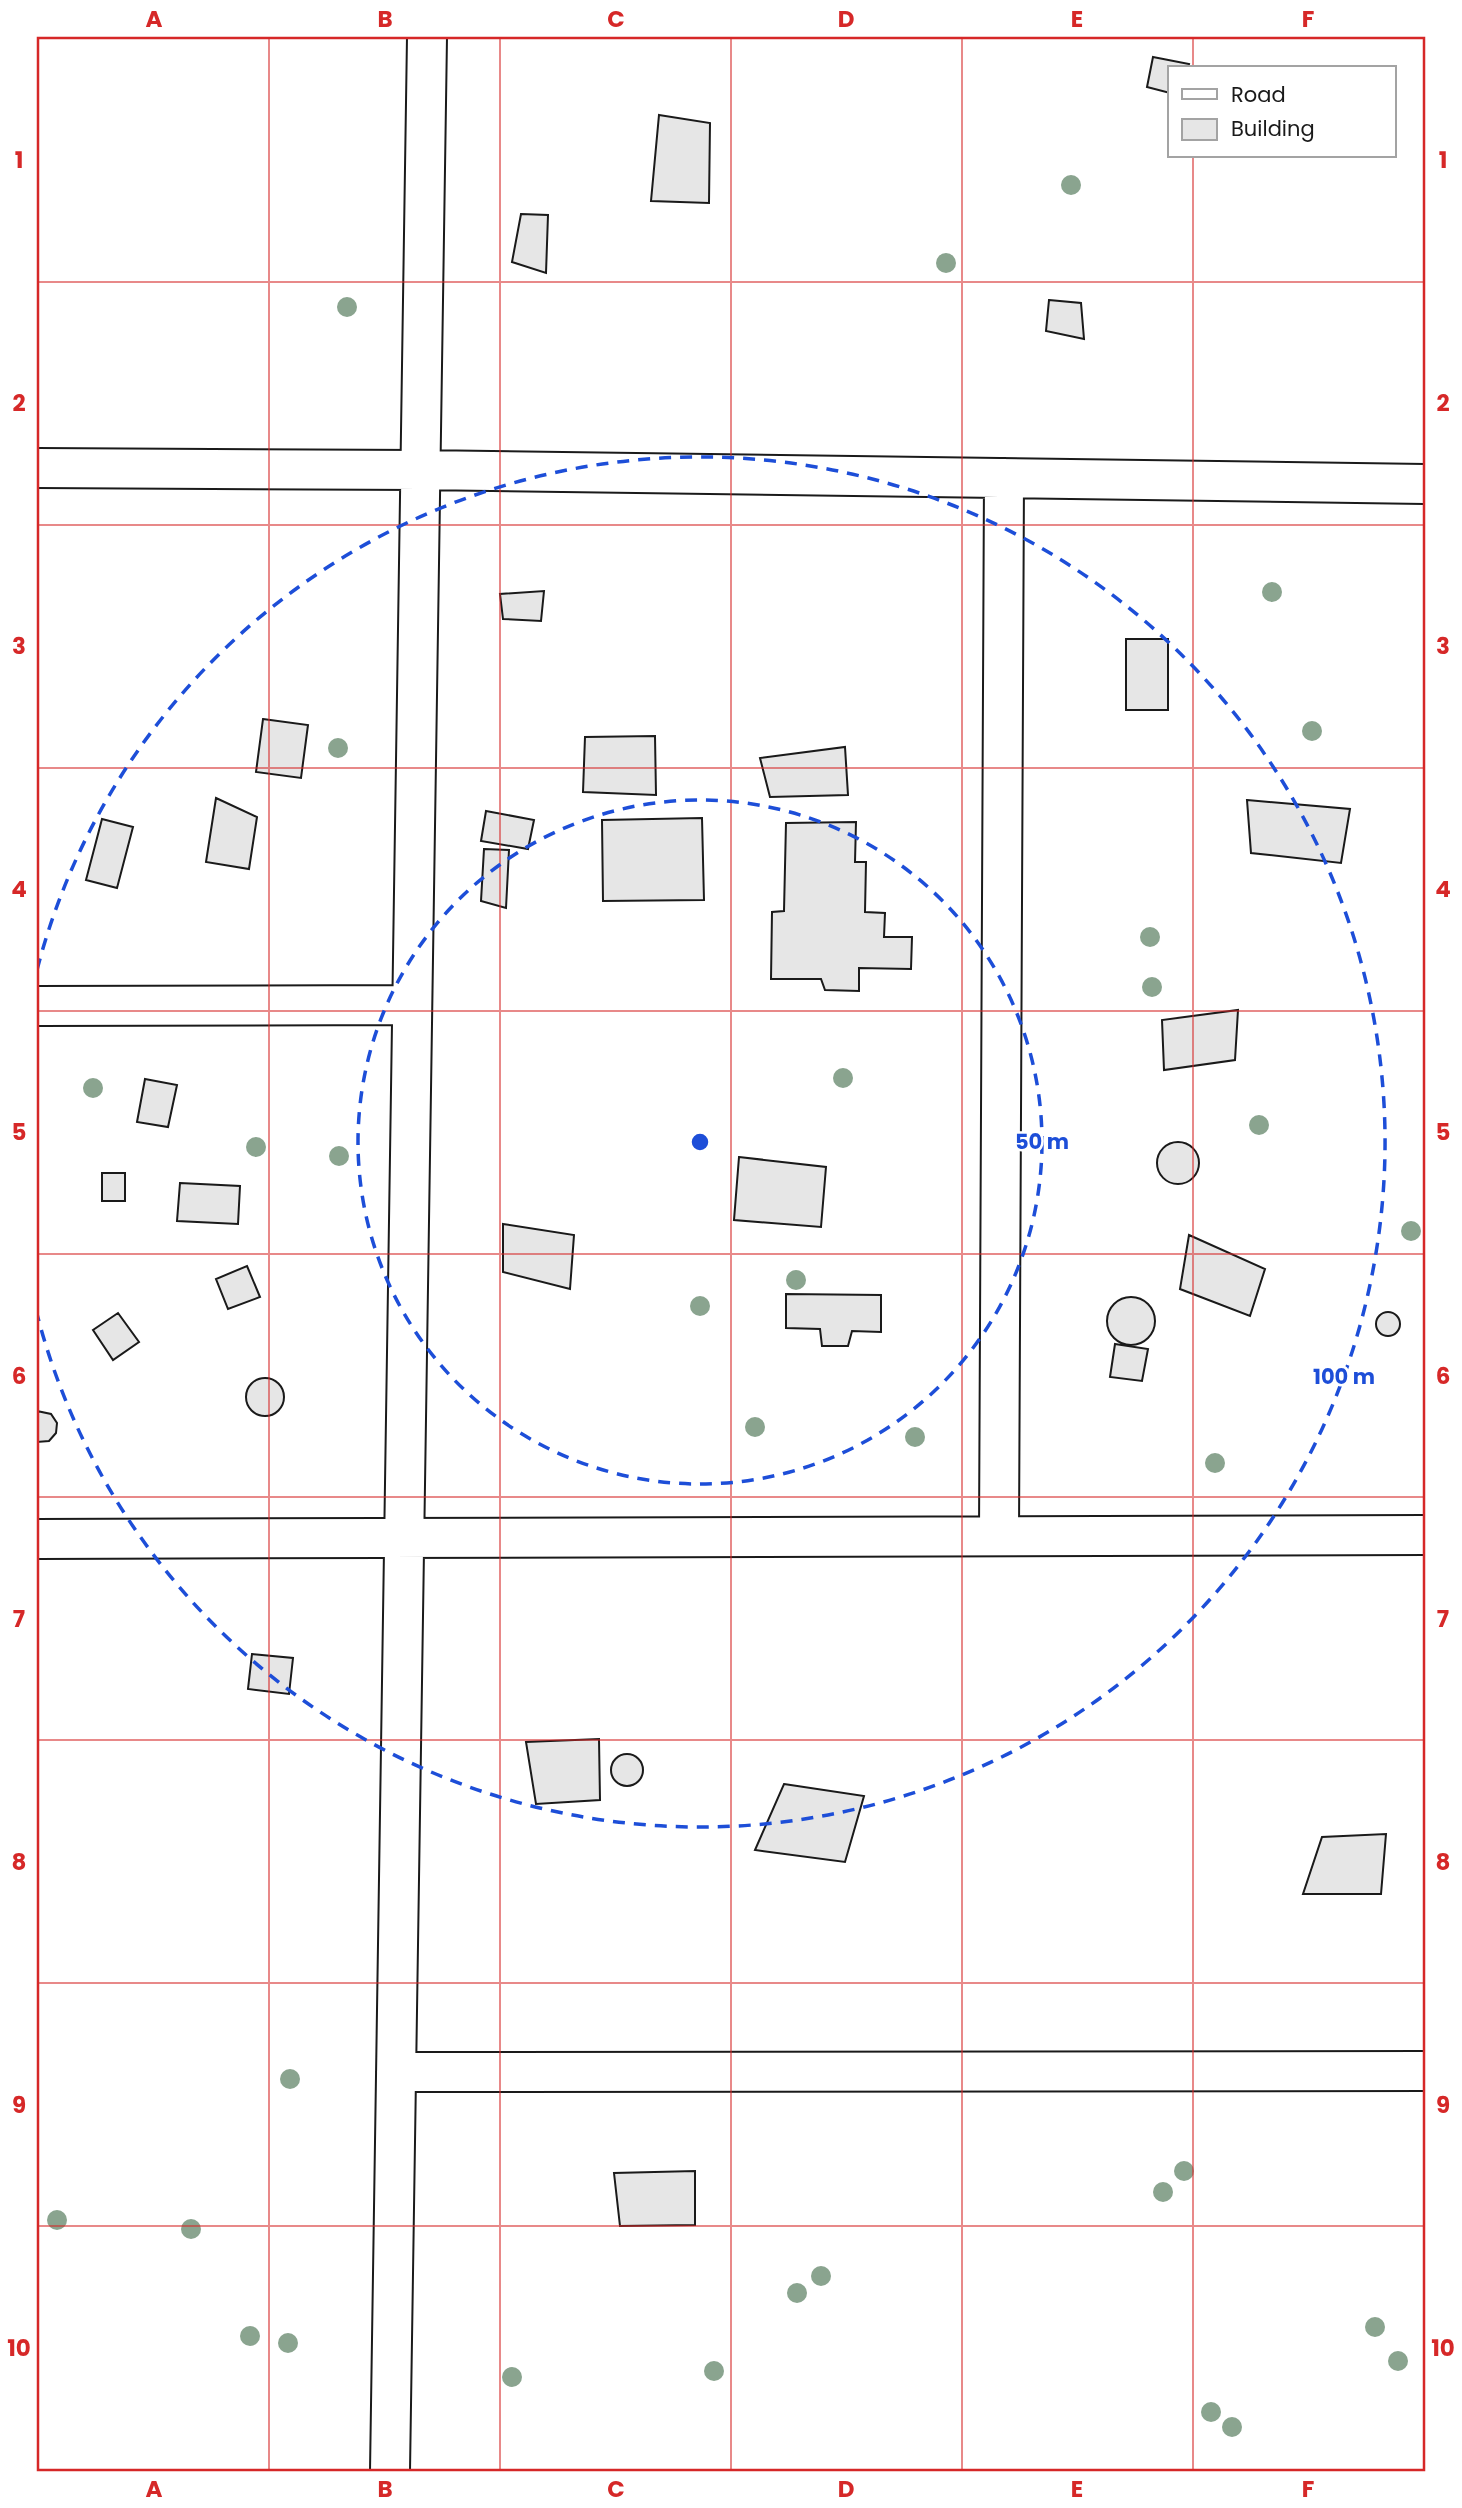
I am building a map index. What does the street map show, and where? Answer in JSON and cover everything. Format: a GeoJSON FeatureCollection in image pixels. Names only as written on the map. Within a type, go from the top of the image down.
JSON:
{"type":"FeatureCollection","features":[{"type":"Feature","properties":{"kind":"street"},"geometry":{"type":"LineString","coordinates":[[390,2471],[427,37]]}},
{"type":"Feature","properties":{"kind":"street"},"geometry":{"type":"LineString","coordinates":[[37,468],[420,470],[1425,484]]}},
{"type":"Feature","properties":{"kind":"street"},"geometry":{"type":"LineString","coordinates":[[999,1536],[1004,478]]}},
{"type":"Feature","properties":{"kind":"street"},"geometry":{"type":"LineString","coordinates":[[37,1006],[412,1005]]}},
{"type":"Feature","properties":{"kind":"street"},"geometry":{"type":"LineString","coordinates":[[37,1539],[1425,1535]]}},
{"type":"Feature","properties":{"kind":"street"},"geometry":{"type":"LineString","coordinates":[[397,2072],[1425,2071]]}},
{"type":"Feature","properties":{"kind":"building"},"geometry":{"type":"Polygon","coordinates":[[[1153,57],[1189,64],[1168,66],[1168,92],[1147,87],[1153,57]]]}},
{"type":"Feature","properties":{"kind":"building"},"geometry":{"type":"Polygon","coordinates":[[[659,115],[710,123],[709,203],[651,201],[659,115]]]}},
{"type":"Feature","properties":{"kind":"building"},"geometry":{"type":"Polygon","coordinates":[[[521,214],[548,215],[546,273],[512,262],[521,214]]]}},
{"type":"Feature","properties":{"kind":"building"},"geometry":{"type":"Polygon","coordinates":[[[1049,300],[1081,303],[1084,339],[1046,331],[1049,300]]]}},
{"type":"Feature","properties":{"kind":"building"},"geometry":{"type":"Polygon","coordinates":[[[544,591],[541,621],[503,619],[500,594],[544,591]]]}},
{"type":"Feature","properties":{"kind":"building"},"geometry":{"type":"Polygon","coordinates":[[[1126,639],[1168,639],[1168,710],[1126,710],[1126,639]]]}},
{"type":"Feature","properties":{"kind":"building"},"geometry":{"type":"Polygon","coordinates":[[[263,719],[308,725],[301,778],[256,772],[263,719]]]}},
{"type":"Feature","properties":{"kind":"building"},"geometry":{"type":"Polygon","coordinates":[[[655,736],[656,795],[583,792],[585,737],[655,736]]]}},
{"type":"Feature","properties":{"kind":"building"},"geometry":{"type":"Polygon","coordinates":[[[845,747],[848,795],[770,797],[760,758],[845,747]]]}},
{"type":"Feature","properties":{"kind":"building"},"geometry":{"type":"Polygon","coordinates":[[[216,798],[257,817],[249,869],[206,862],[216,798]]]}},
{"type":"Feature","properties":{"kind":"building"},"geometry":{"type":"Polygon","coordinates":[[[1247,800],[1350,809],[1341,863],[1251,853],[1247,800]]]}},
{"type":"Feature","properties":{"kind":"building"},"geometry":{"type":"Polygon","coordinates":[[[486,811],[534,820],[528,849],[481,841],[486,811]]]}},
{"type":"Feature","properties":{"kind":"building"},"geometry":{"type":"Polygon","coordinates":[[[702,818],[704,900],[603,901],[602,820],[702,818]]]}},
{"type":"Feature","properties":{"kind":"building"},"geometry":{"type":"Polygon","coordinates":[[[102,819],[133,827],[117,888],[86,880],[102,819]]]}},
{"type":"Feature","properties":{"kind":"building"},"geometry":{"type":"Polygon","coordinates":[[[856,822],[855,862],[866,862],[865,912],[885,913],[884,937],[912,937],[911,969],[859,968],[859,991],[825,990],[821,979],[771,979],[772,912],[784,911],[786,823],[856,822]]]}},
{"type":"Feature","properties":{"kind":"building"},"geometry":{"type":"Polygon","coordinates":[[[484,849],[509,850],[506,908],[481,901],[484,849]]]}},
{"type":"Feature","properties":{"kind":"building"},"geometry":{"type":"Polygon","coordinates":[[[1238,1010],[1235,1060],[1164,1070],[1162,1020],[1238,1010]]]}},
{"type":"Feature","properties":{"kind":"building"},"geometry":{"type":"Polygon","coordinates":[[[145,1079],[177,1085],[168,1127],[137,1122],[145,1079]]]}},
{"type":"Feature","properties":{"kind":"building"},"geometry":{"type":"Polygon","coordinates":[[[1178,1142],[1193,1148],[1199,1163],[1193,1178],[1178,1184],[1163,1178],[1157,1163],[1163,1148],[1178,1142]]]}},
{"type":"Feature","properties":{"kind":"building"},"geometry":{"type":"Polygon","coordinates":[[[739,1157],[826,1167],[821,1227],[734,1220],[739,1157]]]}},
{"type":"Feature","properties":{"kind":"building"},"geometry":{"type":"Polygon","coordinates":[[[102,1173],[125,1173],[125,1201],[102,1201],[102,1173]]]}},
{"type":"Feature","properties":{"kind":"building"},"geometry":{"type":"Polygon","coordinates":[[[180,1183],[240,1186],[238,1224],[177,1221],[180,1183]]]}},
{"type":"Feature","properties":{"kind":"building"},"geometry":{"type":"Polygon","coordinates":[[[503,1224],[574,1235],[570,1289],[503,1272],[503,1224]]]}},
{"type":"Feature","properties":{"kind":"building"},"geometry":{"type":"Polygon","coordinates":[[[1189,1235],[1265,1269],[1250,1316],[1180,1289],[1189,1235]]]}},
{"type":"Feature","properties":{"kind":"building"},"geometry":{"type":"Polygon","coordinates":[[[247,1266],[260,1297],[228,1309],[216,1279],[247,1266]]]}},
{"type":"Feature","properties":{"kind":"building"},"geometry":{"type":"Polygon","coordinates":[[[786,1294],[881,1295],[881,1332],[852,1331],[848,1346],[822,1346],[820,1329],[786,1328],[786,1294]]]}},
{"type":"Feature","properties":{"kind":"building"},"geometry":{"type":"Polygon","coordinates":[[[1131,1297],[1148,1304],[1155,1321],[1148,1338],[1131,1345],[1114,1338],[1107,1321],[1114,1304],[1131,1297]]]}},
{"type":"Feature","properties":{"kind":"building"},"geometry":{"type":"Polygon","coordinates":[[[1383,1312],[1393,1312],[1400,1319],[1400,1329],[1393,1336],[1383,1336],[1376,1329],[1376,1319],[1383,1312]]]}},
{"type":"Feature","properties":{"kind":"building"},"geometry":{"type":"Polygon","coordinates":[[[118,1313],[139,1342],[113,1360],[93,1330],[118,1313]]]}},
{"type":"Feature","properties":{"kind":"building"},"geometry":{"type":"Polygon","coordinates":[[[1115,1344],[1148,1349],[1142,1381],[1110,1377],[1115,1344]]]}},
{"type":"Feature","properties":{"kind":"building"},"geometry":{"type":"Polygon","coordinates":[[[265,1378],[278,1384],[284,1397],[278,1410],[265,1416],[252,1410],[246,1397],[252,1384],[265,1378]]]}},
{"type":"Feature","properties":{"kind":"building"},"geometry":{"type":"Polygon","coordinates":[[[37,1411],[51,1414],[57,1423],[56,1433],[49,1441],[37,1442],[37,1411]]]}},
{"type":"Feature","properties":{"kind":"building"},"geometry":{"type":"Polygon","coordinates":[[[252,1654],[293,1658],[289,1694],[248,1689],[252,1654]]]}},
{"type":"Feature","properties":{"kind":"building"},"geometry":{"type":"Polygon","coordinates":[[[599,1739],[600,1800],[536,1804],[526,1742],[599,1739]]]}},
{"type":"Feature","properties":{"kind":"building"},"geometry":{"type":"Polygon","coordinates":[[[627,1754],[639,1758],[643,1770],[639,1782],[627,1786],[615,1782],[611,1770],[615,1758],[627,1754]]]}},
{"type":"Feature","properties":{"kind":"building"},"geometry":{"type":"Polygon","coordinates":[[[784,1784],[864,1796],[845,1862],[755,1850],[784,1784]]]}},
{"type":"Feature","properties":{"kind":"building"},"geometry":{"type":"Polygon","coordinates":[[[1386,1834],[1381,1894],[1303,1894],[1322,1837],[1386,1834]]]}},
{"type":"Feature","properties":{"kind":"building"},"geometry":{"type":"Polygon","coordinates":[[[695,2171],[695,2225],[620,2226],[614,2173],[695,2171]]]}}]}
